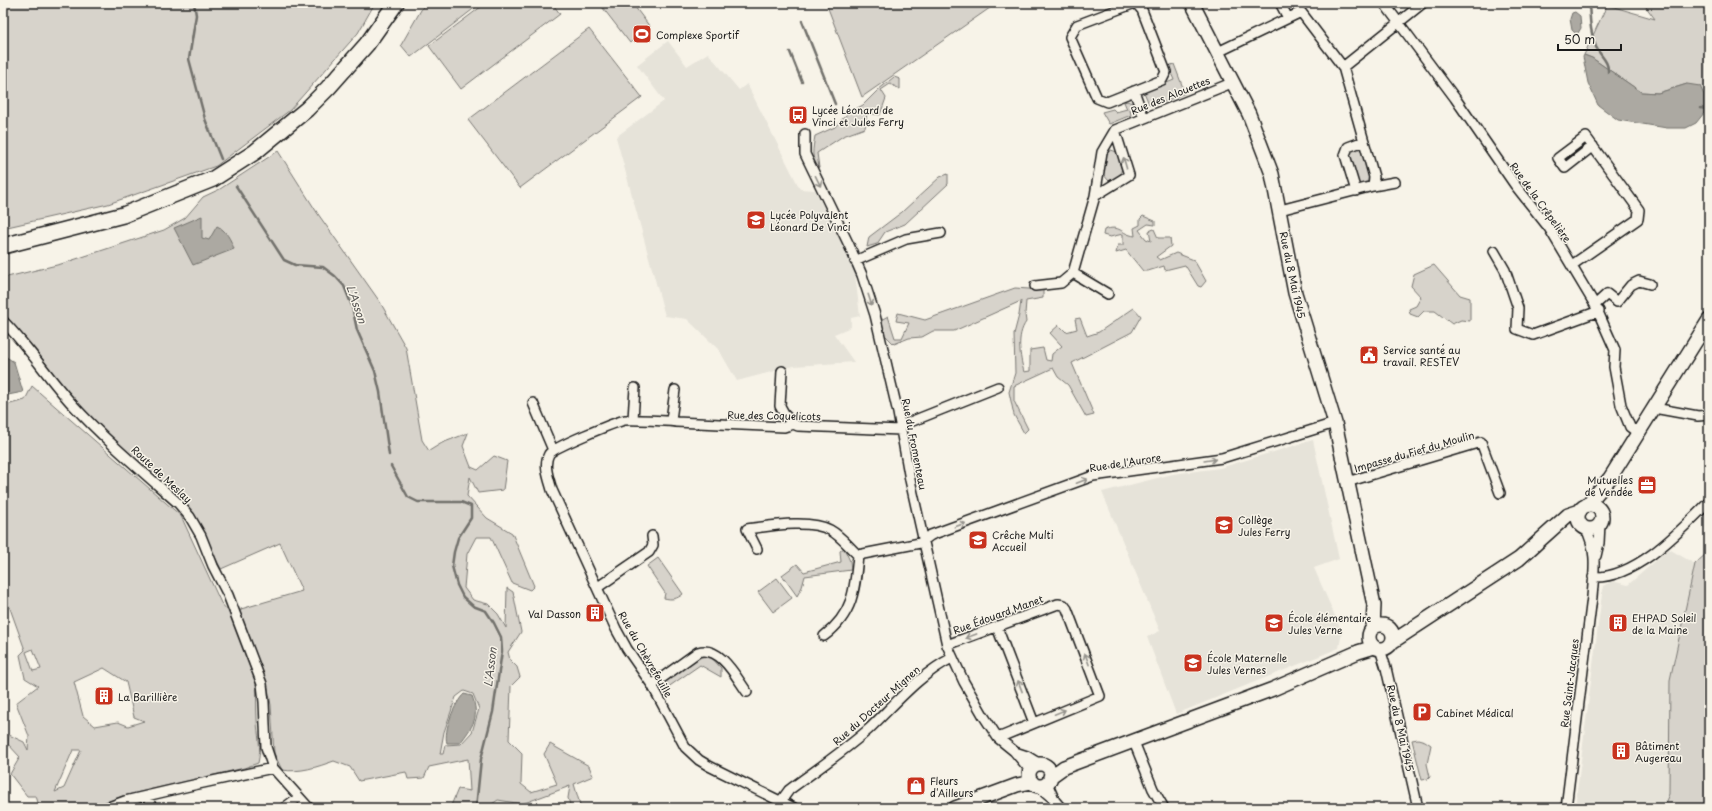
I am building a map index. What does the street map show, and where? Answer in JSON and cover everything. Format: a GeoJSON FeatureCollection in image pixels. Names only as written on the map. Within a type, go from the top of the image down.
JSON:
{"type":"FeatureCollection","features":[{"type":"Feature","properties":{"kind":"main road"},"geometry":{"type":"LineString","coordinates":[[3,246],[123,215],[214,178],[255,152],[302,113],[328,88],[367,44],[396,3]]}},
{"type":"Feature","properties":{"kind":"main road","name":"Rue du 8 Mai 1945"},"geometry":{"type":"LineString","coordinates":[[1192,3],[1234,82],[1253,123],[1272,174],[1295,293],[1334,423],[1374,605],[1378,636]]}},
{"type":"Feature","properties":{"kind":"main road"},"geometry":{"type":"LineString","coordinates":[[1583,526],[1578,517],[1610,478],[1709,320]]}},
{"type":"Feature","properties":{"kind":"main road"},"geometry":{"type":"LineString","coordinates":[[1556,525],[1595,528],[1600,518],[1610,478]]}},
{"type":"Feature","properties":{"kind":"main road"},"geometry":{"type":"LineString","coordinates":[[1378,636],[1387,647],[1414,626],[1519,559],[1568,515],[1587,505],[1595,506],[1600,518]]}},
{"type":"Feature","properties":{"kind":"main road"},"geometry":{"type":"LineString","coordinates":[[955,808],[1017,785],[1039,775],[1134,742],[1273,689],[1358,652],[1378,636],[1414,626]]}},
{"type":"Feature","properties":{"kind":"street"},"geometry":{"type":"LineString","coordinates":[[1135,3],[1142,10],[1166,72],[1162,80],[1134,91],[1107,102],[1097,98],[1070,37],[1077,25],[1135,3]]}},
{"type":"Feature","properties":{"kind":"street"},"geometry":{"type":"LineString","coordinates":[[1280,3],[1288,18]]}},
{"type":"Feature","properties":{"kind":"street","name":"Rue de la Crêpelière"},"geometry":{"type":"LineString","coordinates":[[1384,3],[1455,98],[1515,185],[1549,228],[1572,265],[1597,308],[1615,350],[1614,367],[1621,405],[1630,427],[1638,433]]}},
{"type":"Feature","properties":{"kind":"street"},"geometry":{"type":"LineString","coordinates":[[1343,67],[1423,3]]}},
{"type":"Feature","properties":{"kind":"street"},"geometry":{"type":"LineString","coordinates":[[1218,52],[1301,12],[1343,67],[1374,177],[1373,186]]}},
{"type":"Feature","properties":{"kind":"street","name":"Rue des Alouettes"},"geometry":{"type":"LineString","coordinates":[[1116,130],[1234,82]]}},
{"type":"Feature","properties":{"kind":"street"},"geometry":{"type":"LineString","coordinates":[[1134,91],[1144,118]]}},
{"type":"Feature","properties":{"kind":"street"},"geometry":{"type":"LineString","coordinates":[[1095,196],[1129,175],[1116,130]]}},
{"type":"Feature","properties":{"kind":"street"},"geometry":{"type":"LineString","coordinates":[[1035,286],[1061,283],[1073,273],[1095,196],[1102,152],[1116,130]]}},
{"type":"Feature","properties":{"kind":"street","name":"Rue du Fromenteau"},"geometry":{"type":"LineString","coordinates":[[805,134],[805,154],[856,261],[875,316],[947,645],[968,689],[998,738],[1014,752],[1027,756],[1058,804]]}},
{"type":"Feature","properties":{"kind":"street"},"geometry":{"type":"LineString","coordinates":[[1356,191],[1345,155],[1348,147],[1364,141]]}},
{"type":"Feature","properties":{"kind":"street"},"geometry":{"type":"LineString","coordinates":[[1572,265],[1638,219],[1639,210],[1593,146]]}},
{"type":"Feature","properties":{"kind":"street"},"geometry":{"type":"LineString","coordinates":[[1280,210],[1394,182]]}},
{"type":"Feature","properties":{"kind":"street"},"geometry":{"type":"LineString","coordinates":[[856,261],[906,239],[941,233]]}},
{"type":"Feature","properties":{"kind":"street"},"geometry":{"type":"LineString","coordinates":[[1494,251],[1505,270],[1518,308],[1517,329],[1533,335],[1597,308],[1607,294],[1617,302],[1631,285],[1639,281],[1650,284]]}},
{"type":"Feature","properties":{"kind":"street"},"geometry":{"type":"LineString","coordinates":[[1073,273],[1108,294]]}},
{"type":"Feature","properties":{"kind":"street","name":"Route de Meslay"},"geometry":{"type":"LineString","coordinates":[[3,321],[19,338],[51,381],[74,406],[100,432],[179,504],[190,517],[201,536],[228,595],[262,684],[266,747],[273,768]]}},
{"type":"Feature","properties":{"kind":"street"},"geometry":{"type":"LineString","coordinates":[[782,371],[780,406],[785,415],[793,424]]}},
{"type":"Feature","properties":{"kind":"street"},"geometry":{"type":"LineString","coordinates":[[900,428],[998,387]]}},
{"type":"Feature","properties":{"kind":"street"},"geometry":{"type":"LineString","coordinates":[[633,419],[636,388]]}},
{"type":"Feature","properties":{"kind":"street"},"geometry":{"type":"LineString","coordinates":[[671,420],[675,390]]}},
{"type":"Feature","properties":{"kind":"street"},"geometry":{"type":"LineString","coordinates":[[533,403],[553,450]]}},
{"type":"Feature","properties":{"kind":"street"},"geometry":{"type":"LineString","coordinates":[[1654,408],[1698,416],[1709,415]]}},
{"type":"Feature","properties":{"kind":"street","name":"Rue des Coquelicots"},"geometry":{"type":"LineString","coordinates":[[553,450],[617,423],[633,419],[661,422],[671,420],[676,422],[784,427],[793,424],[798,426],[900,428]]}},
{"type":"Feature","properties":{"kind":"street","name":"Rue de l'Aurore"},"geometry":{"type":"LineString","coordinates":[[858,555],[920,543],[931,535],[1093,476],[1222,458],[1334,423]]}},
{"type":"Feature","properties":{"kind":"street","name":"Impasse du Fief du Moulin"},"geometry":{"type":"LineString","coordinates":[[1347,482],[1481,442],[1500,493]]}},
{"type":"Feature","properties":{"kind":"street","name":"Rue du Chèvrefeuille"},"geometry":{"type":"LineString","coordinates":[[553,450],[546,461],[547,473],[552,490],[627,649],[652,685],[678,736],[689,752],[709,766],[780,801]]}},
{"type":"Feature","properties":{"kind":"street"},"geometry":{"type":"LineString","coordinates":[[1593,578],[1601,578],[1627,569],[1650,556],[1675,536],[1709,502]]}},
{"type":"Feature","properties":{"kind":"street","name":"Rue Saint-Jacques"},"geometry":{"type":"LineString","coordinates":[[1566,808],[1593,578],[1599,543],[1600,518]]}},
{"type":"Feature","properties":{"kind":"street"},"geometry":{"type":"LineString","coordinates":[[757,549],[747,530],[787,524],[819,526],[830,529],[840,536],[858,555],[853,597],[840,622],[824,636]]}},
{"type":"Feature","properties":{"kind":"street","name":"Rue Saint-Jacques"},"geometry":{"type":"LineString","coordinates":[[1583,526],[1591,539],[1595,562]]}},
{"type":"Feature","properties":{"kind":"street"},"geometry":{"type":"LineString","coordinates":[[598,587],[649,552],[653,545],[652,536]]}},
{"type":"Feature","properties":{"kind":"street","name":"Rue Édouard Manet"},"geometry":{"type":"LineString","coordinates":[[947,645],[1058,604],[1064,605],[1070,614],[1100,696],[998,738]]}},
{"type":"Feature","properties":{"kind":"street"},"geometry":{"type":"LineString","coordinates":[[997,627],[1034,723]]}},
{"type":"Feature","properties":{"kind":"street","name":"Rue du 8 Mai 1945"},"geometry":{"type":"LineString","coordinates":[[1378,636],[1418,808]]}},
{"type":"Feature","properties":{"kind":"street"},"geometry":{"type":"LineString","coordinates":[[652,685],[694,654],[706,649],[713,652],[724,661],[747,692]]}},
{"type":"Feature","properties":{"kind":"street","name":"Rue du Docteur Mignen"},"geometry":{"type":"LineString","coordinates":[[780,801],[790,790],[868,730],[928,673],[940,664],[952,658]]}},
{"type":"Feature","properties":{"kind":"street"},"geometry":{"type":"LineString","coordinates":[[1134,742],[1153,789],[1164,808]]}},
{"type":"Feature","properties":{"kind":"street"},"geometry":{"type":"LineString","coordinates":[[106,808],[147,796],[273,768],[309,808]]}},
{"type":"Feature","properties":{"kind":"street"},"geometry":{"type":"LineString","coordinates":[[147,796],[152,808]]}},
{"type":"Feature","properties":{"kind":"street"},"geometry":{"type":"LineString","coordinates":[[284,808],[299,797]]}},
{"type":"Feature","properties":{"kind":"street"},"geometry":{"type":"LineString","coordinates":[[780,801],[794,808]]}},
{"type":"Feature","properties":{"kind":"shaded area"},"geometry":{"type":"Polygon","coordinates":[[[3,3],[375,3],[358,33],[290,110],[216,166],[108,204],[3,228],[3,3]]]}},
{"type":"Feature","properties":{"kind":"shaded area"},"geometry":{"type":"Polygon","coordinates":[[[425,3],[481,3],[411,57],[401,45],[425,3]]]}},
{"type":"Feature","properties":{"kind":"shaded area"},"geometry":{"type":"Polygon","coordinates":[[[486,3],[552,3],[560,14],[461,89],[429,46],[486,3]]]}},
{"type":"Feature","properties":{"kind":"shaded area"},"geometry":{"type":"Polygon","coordinates":[[[599,3],[632,3],[650,27],[630,43],[599,3]]]}},
{"type":"Feature","properties":{"kind":"shaded area"},"geometry":{"type":"Polygon","coordinates":[[[826,3],[997,3],[862,97],[826,3]]]}},
{"type":"Feature","properties":{"kind":"shaded area"},"geometry":{"type":"Polygon","coordinates":[[[1643,3],[1709,3],[1709,122],[1704,113],[1704,108],[1687,84],[1658,93],[1641,92],[1592,58],[1584,55],[1607,5],[1655,19],[1643,3]]]}},
{"type":"Feature","properties":{"kind":"shaded area"},"geometry":{"type":"Polygon","coordinates":[[[1575,12],[1580,16],[1581,28],[1578,33],[1575,33],[1572,30],[1570,19],[1572,13],[1575,12]]]}},
{"type":"Feature","properties":{"kind":"shaded area"},"geometry":{"type":"Polygon","coordinates":[[[589,29],[642,97],[520,188],[468,120],[589,29]]]}},
{"type":"Feature","properties":{"kind":"shaded area"},"geometry":{"type":"Polygon","coordinates":[[[668,41],[687,66],[708,53],[739,90],[747,84],[800,189],[815,190],[854,265],[860,316],[851,318],[851,327],[834,334],[854,362],[794,366],[737,381],[719,350],[687,319],[665,316],[616,137],[664,101],[637,65],[668,41]]]}},
{"type":"Feature","properties":{"kind":"shaded area"},"geometry":{"type":"Polygon","coordinates":[[[1584,55],[1592,58],[1641,92],[1658,93],[1687,84],[1700,86],[1704,95],[1704,113],[1696,123],[1686,128],[1667,128],[1618,120],[1598,105],[1588,83],[1583,57],[1584,55]]]}},
{"type":"Feature","properties":{"kind":"shaded area"},"geometry":{"type":"Polygon","coordinates":[[[1174,64],[1185,93],[1154,106],[1149,104],[1144,92],[1174,80],[1168,66],[1174,64]]]}},
{"type":"Feature","properties":{"kind":"shaded area"},"geometry":{"type":"Polygon","coordinates":[[[894,77],[900,79],[900,89],[890,84],[881,90],[886,98],[880,115],[867,113],[865,128],[843,136],[817,153],[819,168],[813,157],[815,136],[835,127],[848,113],[863,105],[894,77]]]}},
{"type":"Feature","properties":{"kind":"shaded area"},"geometry":{"type":"Polygon","coordinates":[[[1127,101],[1132,103],[1133,108],[1130,110],[1131,115],[1109,124],[1102,112],[1113,109],[1116,112],[1127,109],[1124,102],[1127,101]]]}},
{"type":"Feature","properties":{"kind":"shaded area"},"geometry":{"type":"Polygon","coordinates":[[[1353,149],[1362,149],[1370,179],[1368,184],[1357,184],[1350,154],[1353,149]]]}},
{"type":"Feature","properties":{"kind":"shaded area"},"geometry":{"type":"Polygon","coordinates":[[[1111,150],[1117,152],[1122,168],[1120,175],[1109,181],[1102,173],[1105,154],[1111,150]]]}},
{"type":"Feature","properties":{"kind":"shaded area"},"geometry":{"type":"Polygon","coordinates":[[[278,151],[318,214],[380,302],[406,348],[422,440],[429,451],[442,443],[468,433],[463,446],[471,467],[478,470],[494,456],[507,461],[503,490],[478,493],[470,477],[467,496],[487,518],[512,533],[534,586],[530,590],[512,583],[491,537],[476,537],[467,554],[464,588],[473,600],[488,604],[498,614],[506,628],[507,588],[513,592],[521,632],[508,652],[510,660],[517,667],[520,677],[511,686],[509,740],[522,753],[521,784],[531,792],[557,784],[544,754],[550,744],[589,766],[593,776],[574,784],[581,808],[571,808],[568,798],[570,786],[522,804],[498,800],[489,806],[489,808],[450,808],[458,789],[470,791],[468,759],[429,767],[424,778],[408,779],[406,772],[359,781],[350,767],[334,761],[302,770],[282,770],[274,753],[271,705],[267,683],[256,683],[259,746],[258,763],[244,768],[123,796],[96,808],[38,808],[39,806],[36,796],[27,796],[10,774],[20,757],[8,744],[9,735],[24,742],[28,750],[29,736],[16,703],[38,686],[25,678],[20,655],[25,650],[3,589],[3,586],[6,585],[3,578],[3,406],[25,400],[32,386],[181,516],[221,603],[227,610],[242,610],[241,609],[302,591],[280,543],[221,569],[193,513],[117,443],[69,395],[36,350],[3,313],[3,278],[61,264],[164,230],[185,218],[203,197],[220,189],[278,151]],[[33,649],[26,652],[33,671],[41,669],[33,649]],[[104,668],[74,682],[83,716],[95,726],[118,722],[128,726],[144,721],[134,717],[126,682],[104,668]],[[464,691],[456,697],[444,732],[440,754],[443,754],[445,745],[461,744],[472,732],[479,709],[473,694],[464,691]],[[73,750],[55,792],[64,788],[81,750],[73,750]]]}},
{"type":"Feature","properties":{"kind":"shaded area"},"geometry":{"type":"Polygon","coordinates":[[[948,174],[948,184],[905,224],[885,232],[877,244],[867,247],[869,237],[902,212],[940,177],[948,174]]]}},
{"type":"Feature","properties":{"kind":"shaded area"},"geometry":{"type":"Polygon","coordinates":[[[202,216],[202,238],[209,240],[217,226],[228,236],[234,249],[193,265],[174,228],[202,216]]]}},
{"type":"Feature","properties":{"kind":"shaded area"},"geometry":{"type":"Polygon","coordinates":[[[1143,216],[1155,221],[1155,225],[1148,224],[1139,230],[1146,239],[1151,241],[1149,231],[1154,229],[1158,238],[1170,238],[1171,246],[1156,257],[1160,260],[1176,253],[1194,260],[1206,281],[1201,287],[1198,286],[1185,265],[1165,270],[1164,266],[1143,271],[1126,250],[1116,253],[1118,245],[1123,245],[1123,234],[1110,237],[1103,235],[1104,230],[1114,228],[1135,236],[1134,228],[1140,225],[1140,219],[1143,216]]]}},
{"type":"Feature","properties":{"kind":"shaded area"},"geometry":{"type":"Polygon","coordinates":[[[1434,265],[1460,295],[1470,298],[1470,321],[1461,320],[1452,324],[1435,311],[1424,311],[1418,317],[1410,314],[1409,309],[1416,306],[1421,297],[1411,286],[1414,274],[1434,265]]]}},
{"type":"Feature","properties":{"kind":"shaded area"},"geometry":{"type":"Polygon","coordinates":[[[1015,288],[1043,290],[1043,298],[1026,301],[1026,322],[1020,340],[1020,353],[1024,372],[1030,371],[1030,350],[1043,348],[1046,360],[1051,361],[1052,354],[1062,346],[1050,333],[1059,325],[1066,332],[1077,329],[1075,319],[1080,318],[1087,336],[1099,332],[1134,308],[1141,316],[1132,332],[1072,363],[1094,415],[1086,417],[1068,385],[1058,377],[1053,368],[1014,386],[1014,401],[1028,429],[1024,433],[1014,415],[1009,392],[1015,373],[1014,334],[1021,301],[954,331],[933,331],[922,337],[909,338],[894,344],[884,334],[881,320],[888,316],[895,338],[902,338],[909,323],[896,321],[898,313],[925,320],[1015,288]]]}},
{"type":"Feature","properties":{"kind":"shaded area"},"geometry":{"type":"Polygon","coordinates":[[[3,355],[14,362],[23,392],[3,396],[3,355]]]}},
{"type":"Feature","properties":{"kind":"shaded area","name":"Collège Jules Ferry"},"geometry":{"type":"Polygon","coordinates":[[[1313,440],[1339,559],[1314,568],[1342,632],[1339,648],[1176,714],[1147,637],[1160,631],[1102,492],[1173,474],[1220,468],[1313,440]]]}},
{"type":"Feature","properties":{"kind":"shaded area"},"geometry":{"type":"Polygon","coordinates":[[[844,548],[850,561],[851,570],[805,576],[802,587],[797,596],[782,575],[797,564],[804,572],[841,562],[840,551],[844,548]]]}},
{"type":"Feature","properties":{"kind":"shaded area"},"geometry":{"type":"Polygon","coordinates":[[[1669,549],[1695,564],[1709,551],[1709,808],[1575,808],[1603,586],[1612,581],[1628,585],[1669,549]]]}},
{"type":"Feature","properties":{"kind":"shaded area"},"geometry":{"type":"Polygon","coordinates":[[[1709,551],[1709,808],[1663,808],[1669,794],[1670,680],[1695,564],[1709,551]]]}},
{"type":"Feature","properties":{"kind":"shaded area"},"geometry":{"type":"Polygon","coordinates":[[[658,558],[683,594],[679,597],[674,599],[664,598],[665,593],[647,566],[658,558]]]}},
{"type":"Feature","properties":{"kind":"shaded area"},"geometry":{"type":"Polygon","coordinates":[[[777,578],[792,598],[773,612],[758,592],[777,578]]]}},
{"type":"Feature","properties":{"kind":"shaded area"},"geometry":{"type":"Polygon","coordinates":[[[704,654],[711,657],[721,668],[721,677],[700,665],[661,692],[661,684],[704,654]]]}},
{"type":"Feature","properties":{"kind":"shaded area"},"geometry":{"type":"Polygon","coordinates":[[[464,694],[472,696],[475,710],[474,721],[460,743],[447,743],[446,738],[448,724],[457,703],[464,694]]]}},
{"type":"Feature","properties":{"kind":"shaded area"},"geometry":{"type":"Polygon","coordinates":[[[1418,739],[1431,745],[1427,764],[1430,777],[1428,779],[1422,780],[1412,740],[1418,739]]]}},
{"type":"Feature","properties":{"kind":"waterway","name":"L'Asson"},"geometry":{"type":"LineString","coordinates":[[194,3],[196,15],[189,59],[205,119],[221,159]]}},
{"type":"Feature","properties":{"kind":"waterway"},"geometry":{"type":"LineString","coordinates":[[1589,3],[1591,25],[1596,47],[1606,62],[1608,72]]}},
{"type":"Feature","properties":{"kind":"waterway"},"geometry":{"type":"LineString","coordinates":[[802,21],[835,104]]}},
{"type":"Feature","properties":{"kind":"waterway"},"geometry":{"type":"LineString","coordinates":[[790,52],[802,82]]}},
{"type":"Feature","properties":{"kind":"waterway"},"geometry":{"type":"LineString","coordinates":[[1701,108],[1709,110]]}},
{"type":"Feature","properties":{"kind":"waterway","name":"L'Asson"},"geometry":{"type":"LineString","coordinates":[[236,186],[284,260],[295,265],[323,267],[335,276],[344,286],[352,306],[357,330],[375,371],[380,392],[389,455]]}},
{"type":"Feature","properties":{"kind":"waterway","name":"L'Asson"},"geometry":{"type":"LineString","coordinates":[[391,466],[408,497],[418,502],[461,502],[471,506],[471,518],[458,538],[452,566],[457,585],[463,597],[473,606],[486,611],[494,623],[501,637],[502,651],[493,712],[481,759],[476,808]]}},
{"type":"Feature","properties":{"kind":"place","name":"Complexe Sportif"},"geometry":{"type":"Point","coordinates":[642,34]}},
{"type":"Feature","properties":{"kind":"place","name":"Lycée Léonard de Vinci et Jules Ferry"},"geometry":{"type":"Point","coordinates":[798,115]}},
{"type":"Feature","properties":{"kind":"place","name":"Lycée Polyvalent Léonard De Vinci"},"geometry":{"type":"Point","coordinates":[756,220]}},
{"type":"Feature","properties":{"kind":"place","name":"Service santé au travail. RESTEV"},"geometry":{"type":"Point","coordinates":[1369,355]}},
{"type":"Feature","properties":{"kind":"place","name":"Mutuelles de Vendée"},"geometry":{"type":"Point","coordinates":[1647,485]}},
{"type":"Feature","properties":{"kind":"place","name":"Collège Jules Ferry"},"geometry":{"type":"Point","coordinates":[1224,525]}},
{"type":"Feature","properties":{"kind":"place","name":"Crêche Multi Accueil"},"geometry":{"type":"Point","coordinates":[978,540]}},
{"type":"Feature","properties":{"kind":"place","name":"Val Dasson"},"geometry":{"type":"Point","coordinates":[595,613]}},
{"type":"Feature","properties":{"kind":"place","name":"École élémentaire Jules Verne"},"geometry":{"type":"Point","coordinates":[1274,623]}},
{"type":"Feature","properties":{"kind":"place","name":"EHPAD Soleil de la Maine"},"geometry":{"type":"Point","coordinates":[1618,623]}},
{"type":"Feature","properties":{"kind":"place","name":"École Maternelle Jules Vernes"},"geometry":{"type":"Point","coordinates":[1193,663]}},
{"type":"Feature","properties":{"kind":"place","name":"La Barillière"},"geometry":{"type":"Point","coordinates":[104,696]}},
{"type":"Feature","properties":{"kind":"place","name":"Cabinet Médical"},"geometry":{"type":"Point","coordinates":[1422,712]}},
{"type":"Feature","properties":{"kind":"place","name":"Bâtiment Augereau"},"geometry":{"type":"Point","coordinates":[1621,751]}},
{"type":"Feature","properties":{"kind":"place","name":"Fleurs d'Ailleurs"},"geometry":{"type":"Point","coordinates":[916,786]}}]}
